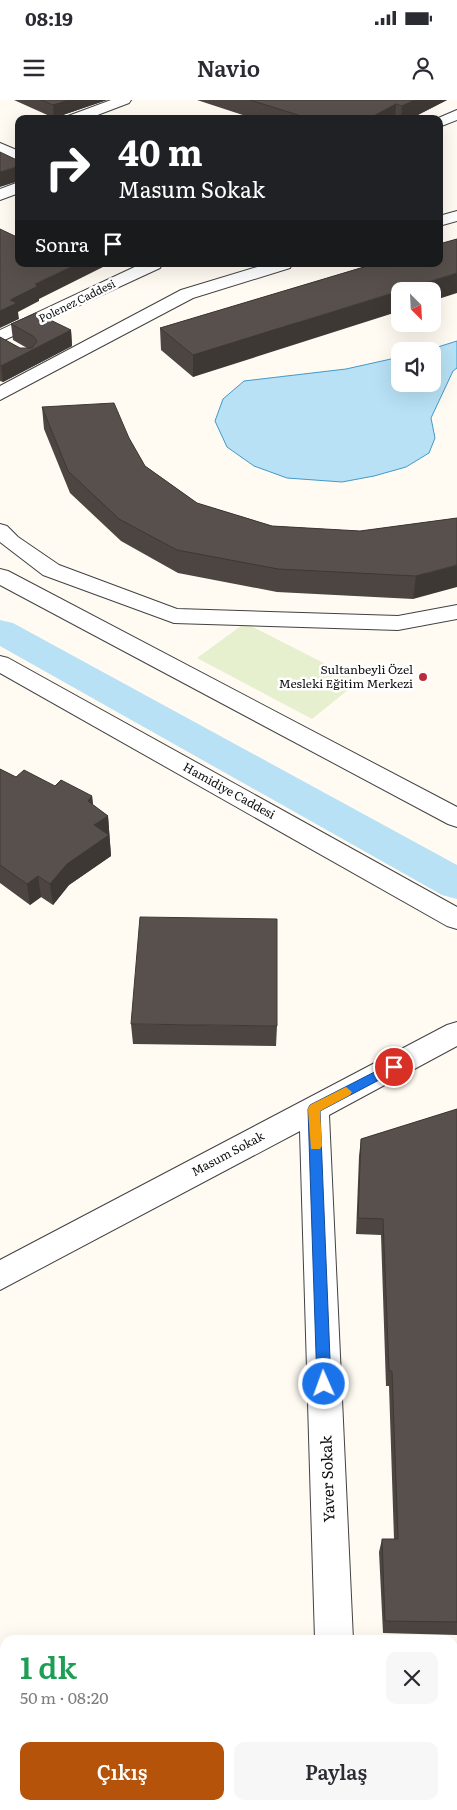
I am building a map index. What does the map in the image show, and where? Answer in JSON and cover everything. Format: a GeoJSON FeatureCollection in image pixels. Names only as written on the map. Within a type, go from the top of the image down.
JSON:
{"type":"FeatureCollection","features":[{"type":"Feature","properties":{"kind":"street"},"geometry":{"type":"LineString","coordinates":[[85,115],[124,100]]}},
{"type":"Feature","properties":{"kind":"street"},"geometry":{"type":"LineString","coordinates":[[443,121],[457,114]]}},
{"type":"Feature","properties":{"kind":"street"},"geometry":{"type":"LineString","coordinates":[[0,147],[15,141]]}},
{"type":"Feature","properties":{"kind":"street"},"geometry":{"type":"LineString","coordinates":[[0,147],[15,155]]}},
{"type":"Feature","properties":{"kind":"street"},"geometry":{"type":"LineString","coordinates":[[0,195],[15,189]]}},
{"type":"Feature","properties":{"kind":"street"},"geometry":{"type":"LineString","coordinates":[[443,220],[457,216]]}},
{"type":"Feature","properties":{"kind":"street","name":"Polenez Caddesi"},"geometry":{"type":"LineString","coordinates":[[0,337],[148,267]]}},
{"type":"Feature","properties":{"kind":"street"},"geometry":{"type":"LineString","coordinates":[[0,394],[45,367],[187,294],[274,267]]}},
{"type":"Feature","properties":{"kind":"street"},"geometry":{"type":"LineString","coordinates":[[0,530],[12,542],[51,570],[174,616],[398,623],[457,612]]}},
{"type":"Feature","properties":{"kind":"street"},"geometry":{"type":"LineString","coordinates":[[0,576],[457,818]]}},
{"type":"Feature","properties":{"kind":"street","name":"Hamidiye Caddesi"},"geometry":{"type":"LineString","coordinates":[[0,663],[457,920]]}},
{"type":"Feature","properties":{"kind":"street","name":"Masum Sokak"},"geometry":{"type":"LineString","coordinates":[[0,1276],[457,1033]]}},
{"type":"Feature","properties":{"kind":"street","name":"Yaver Sokak"},"geometry":{"type":"LineString","coordinates":[[314,1109],[334,1635]]}},
{"type":"Feature","properties":{"kind":"green space"},"geometry":{"type":"Polygon","coordinates":[[[245,623],[359,681],[312,719],[197,658],[245,623]]]}},
{"type":"Feature","properties":{"kind":"water"},"geometry":{"type":"Polygon","coordinates":[[[457,341],[457,368],[453,371],[431,418],[435,438],[429,453],[406,467],[342,482],[287,478],[254,466],[227,447],[215,421],[223,399],[244,381],[346,369],[391,359],[391,392],[441,392],[441,346],[457,341]]]}},
{"type":"Feature","properties":{"kind":"building"},"geometry":{"type":"Polygon","coordinates":[[[41,100],[69,100],[53,105],[41,100]]]}},
{"type":"Feature","properties":{"kind":"building"},"geometry":{"type":"Polygon","coordinates":[[[250,100],[415,100],[402,106],[396,104],[375,115],[298,115],[250,100]]]}},
{"type":"Feature","properties":{"kind":"building"},"geometry":{"type":"Polygon","coordinates":[[[0,152],[15,159],[15,167],[0,172],[0,152]]]}},
{"type":"Feature","properties":{"kind":"building"},"geometry":{"type":"Polygon","coordinates":[[[0,229],[15,236],[15,267],[71,267],[35,284],[38,286],[10,300],[17,303],[0,311],[0,229]]]}},
{"type":"Feature","properties":{"kind":"building"},"geometry":{"type":"Polygon","coordinates":[[[457,239],[457,273],[428,282],[391,282],[391,294],[193,355],[160,328],[364,267],[443,267],[443,243],[457,239]]]}},
{"type":"Feature","properties":{"kind":"building"},"geometry":{"type":"Polygon","coordinates":[[[36,313],[71,330],[1,366],[0,337],[20,348],[32,348],[37,341],[33,336],[11,324],[36,313]]]}},
{"type":"Feature","properties":{"kind":"building"},"geometry":{"type":"Polygon","coordinates":[[[114,403],[129,438],[145,466],[197,503],[272,526],[360,531],[457,518],[457,565],[416,576],[278,569],[177,550],[119,519],[68,471],[42,407],[114,403]]]}},
{"type":"Feature","properties":{"kind":"building"},"geometry":{"type":"Polygon","coordinates":[[[0,769],[16,777],[24,770],[55,786],[61,780],[92,796],[88,801],[108,816],[94,825],[109,835],[67,864],[50,884],[38,876],[27,884],[0,865],[0,769]]]}},
{"type":"Feature","properties":{"kind":"building"},"geometry":{"type":"Polygon","coordinates":[[[140,917],[277,919],[277,1026],[131,1024],[140,917]]]}},
{"type":"Feature","properties":{"kind":"building"},"geometry":{"type":"Polygon","coordinates":[[[457,1109],[457,1622],[385,1621],[382,1539],[398,1539],[392,1371],[389,1371],[383,1219],[358,1218],[361,1139],[457,1109]]]}},
{"type":"Feature","properties":{"kind":"waterway"},"geometry":{"type":"LineString","coordinates":[[0,631],[457,884]]}},
{"type":"Feature","properties":{"kind":"slow traffic"},"geometry":{"type":"LineString","coordinates":[[315,1146],[314,1109],[346,1092]]}},
{"type":"Feature","properties":{"kind":"place","name":"Sultanbeyli Özel Mesleki Eğitim Merkezi"},"geometry":{"type":"Point","coordinates":[423,677]}},
{"type":"Feature","properties":{"kind":"route"},"geometry":{"type":"LineString","coordinates":[[324,1384],[314,1109],[394,1067]]}}]}
